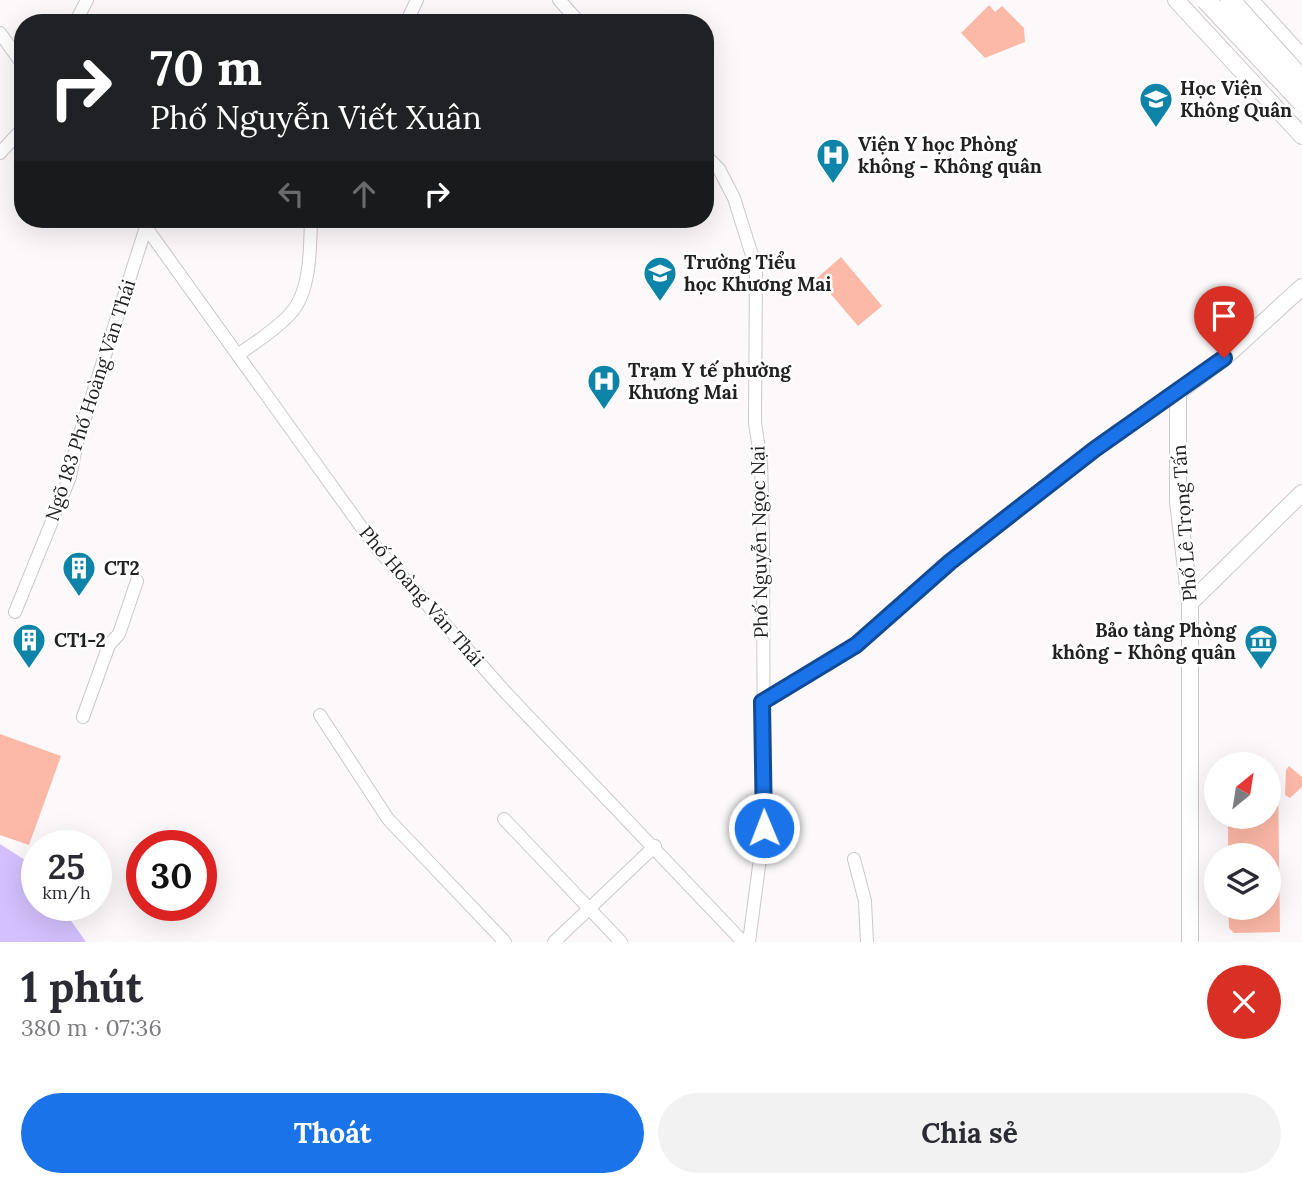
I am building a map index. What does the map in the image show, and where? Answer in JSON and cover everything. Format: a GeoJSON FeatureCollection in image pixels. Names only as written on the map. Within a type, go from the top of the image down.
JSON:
{"type":"FeatureCollection","features":[{"type":"Feature","properties":{"kind":"highway"},"geometry":{"type":"LineString","coordinates":[[1206,0],[1302,102]]}},
{"type":"Feature","properties":{"kind":"highway"},"geometry":{"type":"LineString","coordinates":[[1230,0],[1302,80]]}},
{"type":"Feature","properties":{"kind":"main road"},"geometry":{"type":"LineString","coordinates":[[1176,0],[1302,135]]}},
{"type":"Feature","properties":{"kind":"main road"},"geometry":{"type":"LineString","coordinates":[[1205,29],[1237,0]]}},
{"type":"Feature","properties":{"kind":"main road"},"geometry":{"type":"LineString","coordinates":[[1251,0],[1302,57]]}},
{"type":"Feature","properties":{"kind":"main road"},"geometry":{"type":"LineString","coordinates":[[1178,392],[1224,358],[1302,287]]}},
{"type":"Feature","properties":{"kind":"main road","name":"Phố Lê Trọng Tấn"},"geometry":{"type":"LineString","coordinates":[[1178,392],[1178,502],[1189,603],[1190,942]]}},
{"type":"Feature","properties":{"kind":"main road"},"geometry":{"type":"LineString","coordinates":[[1189,603],[1302,493]]}},
{"type":"Feature","properties":{"kind":"street"},"geometry":{"type":"LineString","coordinates":[[559,0],[572,14]]}},
{"type":"Feature","properties":{"kind":"street"},"geometry":{"type":"LineString","coordinates":[[0,33],[14,52]]}},
{"type":"Feature","properties":{"kind":"street"},"geometry":{"type":"LineString","coordinates":[[0,153],[14,138]]}},
{"type":"Feature","properties":{"kind":"street","name":"Phố Nguyễn Ngọc Nại"},"geometry":{"type":"LineString","coordinates":[[714,164],[734,198],[756,268],[755,423],[761,461],[763,541],[764,828],[749,942]]}},
{"type":"Feature","properties":{"kind":"street","name":"Ngõ 183 Phố Hoàng Văn Thái"},"geometry":{"type":"LineString","coordinates":[[15,612],[69,477],[142,228]]}},
{"type":"Feature","properties":{"kind":"street","name":"Phố Hoàng Văn Thái"},"geometry":{"type":"LineString","coordinates":[[147,228],[375,546],[507,694],[655,846],[743,942]]}},
{"type":"Feature","properties":{"kind":"street"},"geometry":{"type":"LineString","coordinates":[[238,355],[290,314],[298,303],[303,292],[310,228]]}},
{"type":"Feature","properties":{"kind":"street"},"geometry":{"type":"LineString","coordinates":[[762,702],[856,645],[950,562],[1095,449],[1178,392]]}},
{"type":"Feature","properties":{"kind":"street"},"geometry":{"type":"LineString","coordinates":[[83,717],[109,645],[119,634],[137,581]]}},
{"type":"Feature","properties":{"kind":"street"},"geometry":{"type":"LineString","coordinates":[[320,715],[388,819],[505,942]]}},
{"type":"Feature","properties":{"kind":"street"},"geometry":{"type":"LineString","coordinates":[[504,819],[621,942]]}},
{"type":"Feature","properties":{"kind":"street"},"geometry":{"type":"LineString","coordinates":[[554,942],[655,846]]}},
{"type":"Feature","properties":{"kind":"street"},"geometry":{"type":"LineString","coordinates":[[854,859],[866,904],[867,942]]}},
{"type":"Feature","properties":{"kind":"shaded area"},"geometry":{"type":"Polygon","coordinates":[[[989,5],[995,12],[1002,6],[1024,28],[1025,42],[985,58],[961,33],[989,5]]]}},
{"type":"Feature","properties":{"kind":"shaded area"},"geometry":{"type":"Polygon","coordinates":[[[841,257],[882,306],[858,326],[817,278],[841,257]]]}},
{"type":"Feature","properties":{"kind":"shaded area"},"geometry":{"type":"Polygon","coordinates":[[[0,734],[61,756],[34,830],[21,830],[21,842],[0,835],[0,734]]]}},
{"type":"Feature","properties":{"kind":"shaded area"},"geometry":{"type":"Polygon","coordinates":[[[1289,766],[1302,777],[1302,787],[1290,798],[1285,795],[1286,770],[1289,766]]]}},
{"type":"Feature","properties":{"kind":"shaded area"},"geometry":{"type":"Polygon","coordinates":[[[1228,830],[1279,830],[1279,843],[1228,843],[1228,830]]]}},
{"type":"Feature","properties":{"kind":"shaded area"},"geometry":{"type":"Polygon","coordinates":[[[0,844],[21,857],[21,921],[71,921],[86,942],[0,942],[0,844]]]}},
{"type":"Feature","properties":{"kind":"shaded area"},"geometry":{"type":"Polygon","coordinates":[[[1229,920],[1280,920],[1280,932],[1234,933],[1229,928],[1229,920]]]}},
{"type":"Feature","properties":{"kind":"place","name":"Học Viện Không Quân"},"geometry":{"type":"Point","coordinates":[1156,129]}},
{"type":"Feature","properties":{"kind":"place","name":"Viện Y học Phòng không - Không quân"},"geometry":{"type":"Point","coordinates":[833,185]}},
{"type":"Feature","properties":{"kind":"place","name":"Trường Tiểu học Khương Mai"},"geometry":{"type":"Point","coordinates":[660,303]}},
{"type":"Feature","properties":{"kind":"place","name":"Trạm Y tế phường Khương Mai"},"geometry":{"type":"Point","coordinates":[604,411]}},
{"type":"Feature","properties":{"kind":"place","name":"CT2"},"geometry":{"type":"Point","coordinates":[79,598]}},
{"type":"Feature","properties":{"kind":"place","name":"CT1-2"},"geometry":{"type":"Point","coordinates":[29,670]}},
{"type":"Feature","properties":{"kind":"place","name":"Bảo tàng Phòng không - Không quân"},"geometry":{"type":"Point","coordinates":[1261,671]}},
{"type":"Feature","properties":{"kind":"route"},"geometry":{"type":"LineString","coordinates":[[764,828],[762,702],[856,645],[889,619],[950,562],[1019,508],[1095,449],[1224,358]]}}]}
